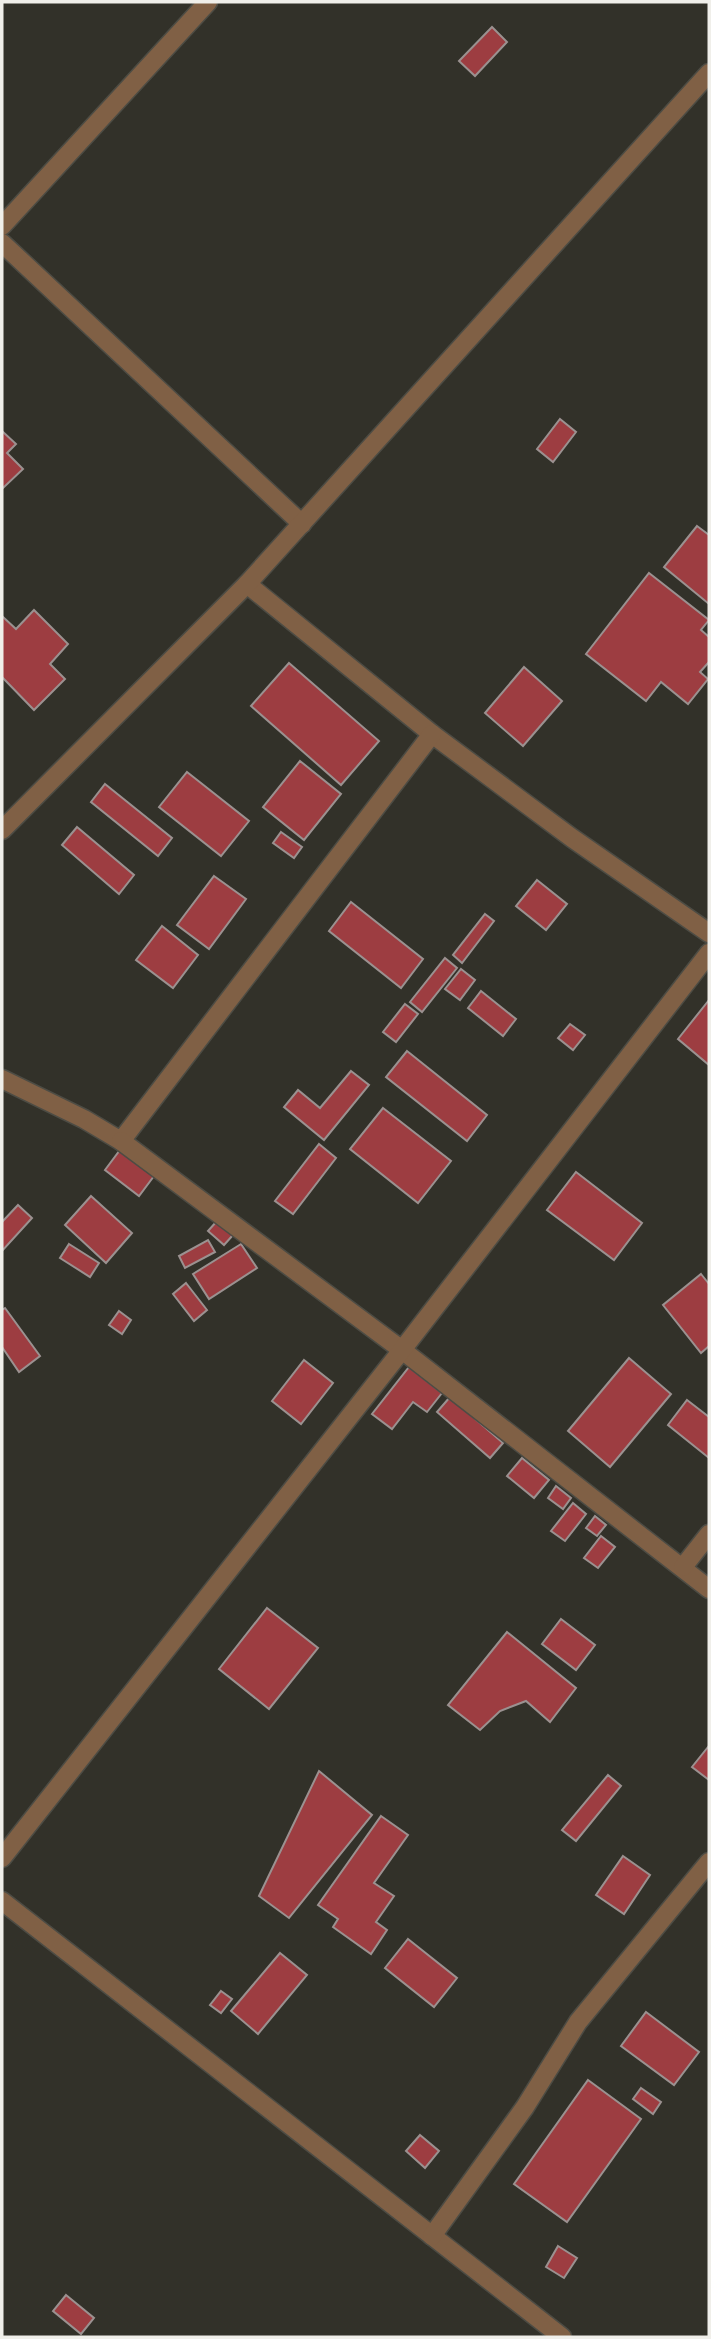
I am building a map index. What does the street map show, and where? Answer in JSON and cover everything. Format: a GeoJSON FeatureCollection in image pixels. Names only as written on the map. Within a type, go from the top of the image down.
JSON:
{"type":"FeatureCollection","features":[{"type":"Feature","properties":{"kind":"street"},"geometry":{"type":"LineString","coordinates":[[2,226],[208,2]]}},
{"type":"Feature","properties":{"kind":"street"},"geometry":{"type":"LineString","coordinates":[[2,830],[247,584],[709,73]]}},
{"type":"Feature","properties":{"kind":"street"},"geometry":{"type":"LineString","coordinates":[[2,243],[302,524]]}},
{"type":"Feature","properties":{"kind":"street"},"geometry":{"type":"LineString","coordinates":[[247,584],[432,734],[572,838],[709,933]]}},
{"type":"Feature","properties":{"kind":"street"},"geometry":{"type":"LineString","coordinates":[[121,1141],[432,734]]}},
{"type":"Feature","properties":{"kind":"street"},"geometry":{"type":"LineString","coordinates":[[2,1858],[402,1350],[709,953]]}},
{"type":"Feature","properties":{"kind":"street"},"geometry":{"type":"LineString","coordinates":[[2,1079],[84,1119],[121,1141],[402,1350],[709,1589]]}},
{"type":"Feature","properties":{"kind":"street"},"geometry":{"type":"LineString","coordinates":[[683,1567],[709,1534]]}},
{"type":"Feature","properties":{"kind":"street"},"geometry":{"type":"LineString","coordinates":[[432,2236],[525,2107],[578,2022],[709,1862]]}},
{"type":"Feature","properties":{"kind":"street"},"geometry":{"type":"LineString","coordinates":[[2,1901],[562,2337]]}},
{"type":"Feature","properties":{"kind":"building"},"geometry":{"type":"Polygon","coordinates":[[[492,27],[507,42],[475,76],[459,61],[492,27]]]}},
{"type":"Feature","properties":{"kind":"building"},"geometry":{"type":"Polygon","coordinates":[[[560,419],[576,432],[553,462],[537,449],[560,419]]]}},
{"type":"Feature","properties":{"kind":"building"},"geometry":{"type":"Polygon","coordinates":[[[2,431],[16,444],[7,453],[23,469],[2,489],[2,431]]]}},
{"type":"Feature","properties":{"kind":"building"},"geometry":{"type":"Polygon","coordinates":[[[697,526],[709,535],[709,604],[664,567],[697,526]]]}},
{"type":"Feature","properties":{"kind":"building"},"geometry":{"type":"Polygon","coordinates":[[[649,573],[709,620],[701,630],[709,637],[709,662],[700,672],[708,679],[688,704],[661,682],[646,701],[586,654],[649,573]]]}},
{"type":"Feature","properties":{"kind":"building"},"geometry":{"type":"Polygon","coordinates":[[[34,610],[68,644],[50,664],[65,679],[34,710],[2,677],[2,616],[16,629],[34,610]]]}},
{"type":"Feature","properties":{"kind":"building"},"geometry":{"type":"Polygon","coordinates":[[[289,663],[379,741],[341,785],[251,706],[289,663]]]}},
{"type":"Feature","properties":{"kind":"building"},"geometry":{"type":"Polygon","coordinates":[[[524,667],[562,701],[523,746],[485,713],[524,667]]]}},
{"type":"Feature","properties":{"kind":"building"},"geometry":{"type":"Polygon","coordinates":[[[300,761],[341,794],[304,840],[263,807],[300,761]]]}},
{"type":"Feature","properties":{"kind":"building"},"geometry":{"type":"Polygon","coordinates":[[[187,772],[249,821],[221,856],[159,807],[187,772]]]}},
{"type":"Feature","properties":{"kind":"building"},"geometry":{"type":"Polygon","coordinates":[[[105,784],[172,838],[158,856],[91,802],[105,784]]]}},
{"type":"Feature","properties":{"kind":"building"},"geometry":{"type":"Polygon","coordinates":[[[77,827],[134,875],[119,894],[62,845],[77,827]]]}},
{"type":"Feature","properties":{"kind":"building"},"geometry":{"type":"Polygon","coordinates":[[[281,832],[302,847],[294,858],[273,843],[281,832]]]}},
{"type":"Feature","properties":{"kind":"building"},"geometry":{"type":"Polygon","coordinates":[[[214,876],[246,899],[209,949],[177,925],[214,876]]]}},
{"type":"Feature","properties":{"kind":"building"},"geometry":{"type":"Polygon","coordinates":[[[537,880],[567,904],[546,930],[516,906],[537,880]]]}},
{"type":"Feature","properties":{"kind":"building"},"geometry":{"type":"Polygon","coordinates":[[[351,902],[423,959],[401,988],[329,931],[351,902]]]}},
{"type":"Feature","properties":{"kind":"building"},"geometry":{"type":"Polygon","coordinates":[[[485,914],[494,921],[462,963],[453,955],[485,914]]]}},
{"type":"Feature","properties":{"kind":"building"},"geometry":{"type":"Polygon","coordinates":[[[162,926],[198,955],[173,988],[136,960],[162,926]]]}},
{"type":"Feature","properties":{"kind":"building"},"geometry":{"type":"Polygon","coordinates":[[[445,958],[457,968],[422,1012],[410,1002],[445,958]]]}},
{"type":"Feature","properties":{"kind":"building"},"geometry":{"type":"Polygon","coordinates":[[[461,969],[475,980],[460,1000],[445,989],[461,969]]]}},
{"type":"Feature","properties":{"kind":"building"},"geometry":{"type":"Polygon","coordinates":[[[481,991],[516,1019],[503,1036],[468,1008],[481,991]]]}},
{"type":"Feature","properties":{"kind":"building"},"geometry":{"type":"Polygon","coordinates":[[[709,1000],[709,1065],[678,1039],[709,1000]]]}},
{"type":"Feature","properties":{"kind":"building"},"geometry":{"type":"Polygon","coordinates":[[[405,1004],[418,1014],[396,1042],[383,1032],[405,1004]]]}},
{"type":"Feature","properties":{"kind":"building"},"geometry":{"type":"Polygon","coordinates":[[[570,1024],[585,1035],[573,1050],[558,1038],[570,1024]]]}},
{"type":"Feature","properties":{"kind":"building"},"geometry":{"type":"Polygon","coordinates":[[[407,1051],[487,1115],[467,1141],[386,1077],[407,1051]]]}},
{"type":"Feature","properties":{"kind":"building"},"geometry":{"type":"Polygon","coordinates":[[[351,1071],[369,1085],[324,1140],[284,1107],[298,1090],[320,1108],[351,1071]]]}},
{"type":"Feature","properties":{"kind":"building"},"geometry":{"type":"Polygon","coordinates":[[[383,1108],[451,1161],[418,1203],[350,1149],[383,1108]]]}},
{"type":"Feature","properties":{"kind":"building"},"geometry":{"type":"Polygon","coordinates":[[[319,1144],[336,1158],[293,1214],[275,1201],[319,1144]]]}},
{"type":"Feature","properties":{"kind":"building"},"geometry":{"type":"Polygon","coordinates":[[[123,1146],[157,1172],[139,1196],[105,1170],[123,1146]]]}},
{"type":"Feature","properties":{"kind":"building"},"geometry":{"type":"Polygon","coordinates":[[[576,1172],[642,1223],[614,1260],[547,1210],[576,1172]]]}},
{"type":"Feature","properties":{"kind":"building"},"geometry":{"type":"Polygon","coordinates":[[[91,1196],[132,1233],[106,1263],[65,1225],[91,1196]]]}},
{"type":"Feature","properties":{"kind":"building"},"geometry":{"type":"Polygon","coordinates":[[[18,1205],[32,1218],[2,1251],[2,1222],[18,1205]]]}},
{"type":"Feature","properties":{"kind":"building"},"geometry":{"type":"Polygon","coordinates":[[[217,1221],[233,1235],[224,1245],[208,1231],[217,1221]]]}},
{"type":"Feature","properties":{"kind":"building"},"geometry":{"type":"Polygon","coordinates":[[[208,1240],[215,1252],[185,1268],[179,1256],[208,1240]]]}},
{"type":"Feature","properties":{"kind":"building"},"geometry":{"type":"Polygon","coordinates":[[[69,1244],[99,1263],[90,1277],[60,1258],[69,1244]]]}},
{"type":"Feature","properties":{"kind":"building"},"geometry":{"type":"Polygon","coordinates":[[[241,1244],[257,1268],[209,1299],[193,1274],[241,1244]]]}},
{"type":"Feature","properties":{"kind":"building"},"geometry":{"type":"Polygon","coordinates":[[[701,1274],[709,1284],[709,1346],[701,1353],[663,1305],[701,1274]]]}},
{"type":"Feature","properties":{"kind":"building"},"geometry":{"type":"Polygon","coordinates":[[[186,1283],[207,1310],[194,1321],[173,1294],[186,1283]]]}},
{"type":"Feature","properties":{"kind":"building"},"geometry":{"type":"Polygon","coordinates":[[[5,1308],[40,1356],[19,1372],[2,1347],[2,1310],[5,1308]]]}},
{"type":"Feature","properties":{"kind":"building"},"geometry":{"type":"Polygon","coordinates":[[[119,1311],[131,1320],[122,1334],[109,1325],[119,1311]]]}},
{"type":"Feature","properties":{"kind":"building"},"geometry":{"type":"Polygon","coordinates":[[[629,1358],[671,1394],[610,1467],[568,1431],[629,1358]]]}},
{"type":"Feature","properties":{"kind":"building"},"geometry":{"type":"Polygon","coordinates":[[[304,1360],[333,1383],[301,1424],[272,1401],[304,1360]]]}},
{"type":"Feature","properties":{"kind":"building"},"geometry":{"type":"Polygon","coordinates":[[[409,1367],[442,1393],[427,1412],[413,1402],[392,1429],[372,1414],[409,1367]]]}},
{"type":"Feature","properties":{"kind":"building"},"geometry":{"type":"Polygon","coordinates":[[[450,1397],[503,1443],[490,1458],[437,1412],[450,1397]]]}},
{"type":"Feature","properties":{"kind":"building"},"geometry":{"type":"Polygon","coordinates":[[[687,1400],[709,1417],[709,1458],[668,1425],[687,1400]]]}},
{"type":"Feature","properties":{"kind":"building"},"geometry":{"type":"Polygon","coordinates":[[[522,1458],[549,1480],[534,1498],[507,1476],[522,1458]]]}},
{"type":"Feature","properties":{"kind":"building"},"geometry":{"type":"Polygon","coordinates":[[[556,1486],[571,1498],[563,1509],[548,1498],[556,1486]]]}},
{"type":"Feature","properties":{"kind":"building"},"geometry":{"type":"Polygon","coordinates":[[[573,1503],[586,1514],[565,1541],[551,1531],[573,1503]]]}},
{"type":"Feature","properties":{"kind":"building"},"geometry":{"type":"Polygon","coordinates":[[[595,1516],[606,1525],[597,1536],[586,1528],[595,1516]]]}},
{"type":"Feature","properties":{"kind":"building"},"geometry":{"type":"Polygon","coordinates":[[[601,1536],[615,1547],[598,1568],[584,1558],[601,1536]]]}},
{"type":"Feature","properties":{"kind":"building"},"geometry":{"type":"Polygon","coordinates":[[[267,1608],[318,1648],[269,1709],[219,1669],[267,1608]]]}},
{"type":"Feature","properties":{"kind":"building"},"geometry":{"type":"Polygon","coordinates":[[[561,1619],[595,1645],[576,1670],[542,1644],[561,1619]]]}},
{"type":"Feature","properties":{"kind":"building"},"geometry":{"type":"Polygon","coordinates":[[[507,1632],[576,1688],[550,1722],[526,1701],[500,1711],[480,1730],[448,1705],[507,1632]]]}},
{"type":"Feature","properties":{"kind":"building"},"geometry":{"type":"Polygon","coordinates":[[[708,1747],[709,1749],[709,1780],[692,1767],[708,1747]]]}},
{"type":"Feature","properties":{"kind":"building"},"geometry":{"type":"Polygon","coordinates":[[[319,1771],[372,1815],[289,1918],[259,1896],[319,1771]]]}},
{"type":"Feature","properties":{"kind":"building"},"geometry":{"type":"Polygon","coordinates":[[[608,1775],[621,1786],[576,1841],[562,1830],[608,1775]]]}},
{"type":"Feature","properties":{"kind":"building"},"geometry":{"type":"Polygon","coordinates":[[[381,1816],[408,1835],[374,1883],[394,1896],[376,1922],[387,1930],[371,1954],[333,1927],[338,1919],[318,1905],[381,1816]]]}},
{"type":"Feature","properties":{"kind":"building"},"geometry":{"type":"Polygon","coordinates":[[[623,1856],[650,1875],[624,1914],[596,1895],[623,1856]]]}},
{"type":"Feature","properties":{"kind":"building"},"geometry":{"type":"Polygon","coordinates":[[[408,1939],[457,1978],[434,2007],[385,1968],[408,1939]]]}},
{"type":"Feature","properties":{"kind":"building"},"geometry":{"type":"Polygon","coordinates":[[[280,1953],[307,1975],[258,2034],[231,2011],[280,1953]]]}},
{"type":"Feature","properties":{"kind":"building"},"geometry":{"type":"Polygon","coordinates":[[[221,1991],[232,1999],[221,2013],[210,2005],[221,1991]]]}},
{"type":"Feature","properties":{"kind":"building"},"geometry":{"type":"Polygon","coordinates":[[[646,2012],[699,2052],[674,2085],[621,2046],[646,2012]]]}},
{"type":"Feature","properties":{"kind":"building"},"geometry":{"type":"Polygon","coordinates":[[[588,2080],[641,2119],[567,2222],[514,2184],[588,2080]]]}},
{"type":"Feature","properties":{"kind":"building"},"geometry":{"type":"Polygon","coordinates":[[[641,2088],[661,2102],[653,2114],[633,2099],[641,2088]]]}},
{"type":"Feature","properties":{"kind":"building"},"geometry":{"type":"Polygon","coordinates":[[[420,2135],[439,2151],[425,2168],[406,2151],[420,2135]]]}},
{"type":"Feature","properties":{"kind":"building"},"geometry":{"type":"Polygon","coordinates":[[[558,2246],[577,2258],[564,2278],[546,2267],[558,2246]]]}},
{"type":"Feature","properties":{"kind":"building"},"geometry":{"type":"Polygon","coordinates":[[[66,2295],[94,2318],[81,2334],[53,2311],[66,2295]]]}}]}
